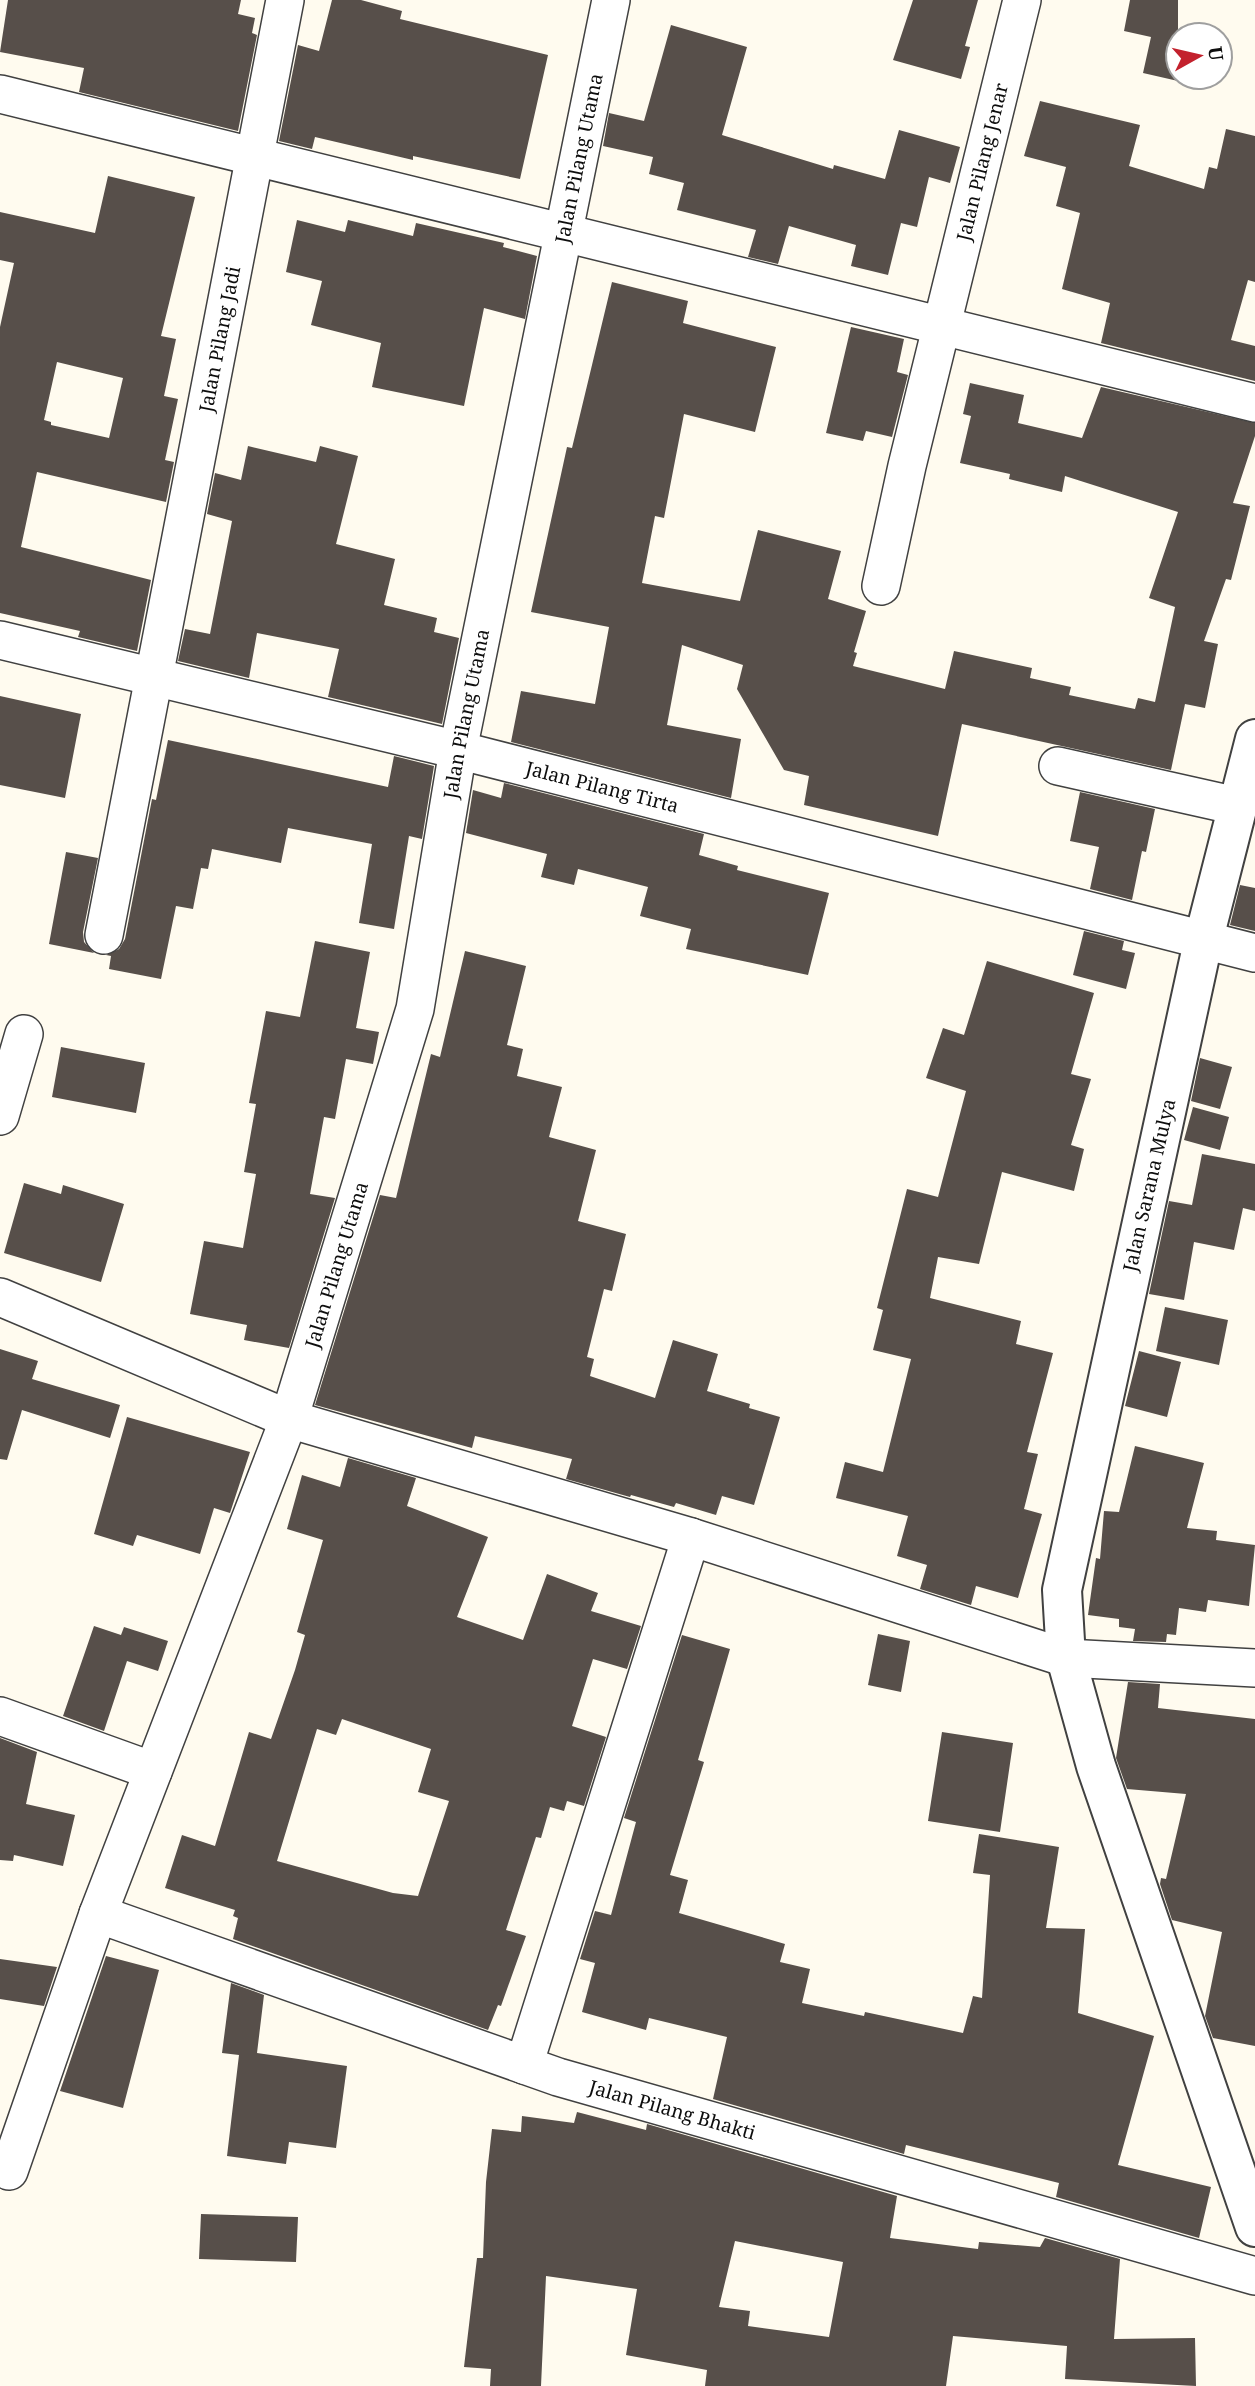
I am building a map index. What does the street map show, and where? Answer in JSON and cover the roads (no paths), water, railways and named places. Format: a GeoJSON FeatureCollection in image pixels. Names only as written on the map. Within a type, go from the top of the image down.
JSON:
{"type":"FeatureCollection","features":[{"type":"Feature","properties":{"kind":"street","name":"Jalan Pilang Jadi"},"geometry":{"type":"LineString","coordinates":[[104,935],[156,679],[253,157],[285,0]]}},
{"type":"Feature","properties":{"kind":"street","name":"Jalan Pilang Utama"},"geometry":{"type":"LineString","coordinates":[[9,2171],[98,1914],[289,1419],[415,1009],[458,750],[611,0]]}},
{"type":"Feature","properties":{"kind":"street","name":"Jalan Pilang Jenar"},"geometry":{"type":"LineString","coordinates":[[881,586],[1022,0]]}},
{"type":"Feature","properties":{"kind":"street"},"geometry":{"type":"LineString","coordinates":[[0,94],[1255,402]]}},
{"type":"Feature","properties":{"kind":"street","name":"Jalan Pilang Tirta"},"geometry":{"type":"LineString","coordinates":[[0,640],[458,750],[1203,942],[1255,953]]}},
{"type":"Feature","properties":{"kind":"street","name":"Jalan Sarana Mulya"},"geometry":{"type":"LineString","coordinates":[[1253,753],[1203,942],[1064,1567],[1064,1646],[1096,1766],[1255,2227]]}},
{"type":"Feature","properties":{"kind":"street"},"geometry":{"type":"LineString","coordinates":[[1058,766],[1237,806]]}},
{"type":"Feature","properties":{"kind":"street"},"geometry":{"type":"LineString","coordinates":[[0,1116],[24,1034]]}},
{"type":"Feature","properties":{"kind":"street"},"geometry":{"type":"LineString","coordinates":[[0,1297],[289,1419],[1064,1646],[1255,1668]]}},
{"type":"Feature","properties":{"kind":"street"},"geometry":{"type":"LineString","coordinates":[[524,2065],[691,1537]]}},
{"type":"Feature","properties":{"kind":"street"},"geometry":{"type":"LineString","coordinates":[[0,1716],[153,1771]]}},
{"type":"Feature","properties":{"kind":"street","name":"Jalan Pilang Bhakti"},"geometry":{"type":"LineString","coordinates":[[98,1914],[524,2065],[1255,2276]]}}]}
